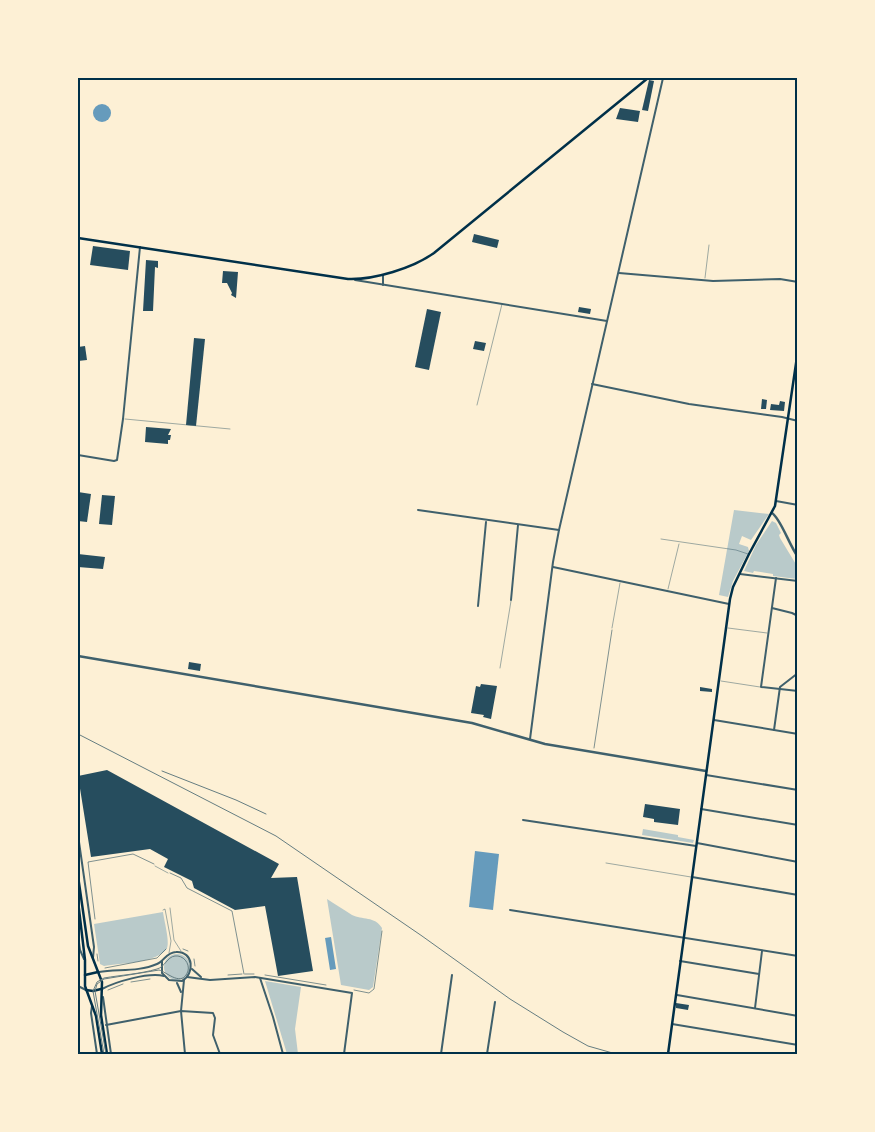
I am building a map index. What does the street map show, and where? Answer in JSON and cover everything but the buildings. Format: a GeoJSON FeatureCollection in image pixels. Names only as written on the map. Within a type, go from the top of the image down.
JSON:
{"type":"FeatureCollection","features":[{"type":"Feature","properties":{"kind":"main road"},"geometry":{"type":"LineString","coordinates":[[78,238],[354,280],[409,268],[434,253],[648,78]]}},
{"type":"Feature","properties":{"kind":"main road"},"geometry":{"type":"LineString","coordinates":[[668,1054],[729,604],[733,587],[772,513],[776,501],[798,350]]}},
{"type":"Feature","properties":{"kind":"main road"},"geometry":{"type":"LineString","coordinates":[[78,876],[87,937],[92,958],[99,972],[102,989],[101,1015],[107,1054]]}},
{"type":"Feature","properties":{"kind":"main road"},"geometry":{"type":"LineString","coordinates":[[78,900],[85,960],[84,982],[96,1016],[102,1054]]}},
{"type":"Feature","properties":{"kind":"main road"},"geometry":{"type":"LineString","coordinates":[[85,975],[99,972]]}},
{"type":"Feature","properties":{"kind":"main road"},"geometry":{"type":"LineString","coordinates":[[86,990],[102,989]]}},
{"type":"Feature","properties":{"kind":"street"},"geometry":{"type":"LineString","coordinates":[[529,740],[552,567],[559,530],[663,78]]}},
{"type":"Feature","properties":{"kind":"street"},"geometry":{"type":"LineString","coordinates":[[78,455],[116,461],[123,419],[140,247]]}},
{"type":"Feature","properties":{"kind":"street"},"geometry":{"type":"LineString","coordinates":[[618,273],[705,280],[780,279],[798,282]]}},
{"type":"Feature","properties":{"kind":"street"},"geometry":{"type":"LineString","coordinates":[[383,274],[383,285]]}},
{"type":"Feature","properties":{"kind":"street"},"geometry":{"type":"LineString","coordinates":[[354,280],[607,321]]}},
{"type":"Feature","properties":{"kind":"street"},"geometry":{"type":"LineString","coordinates":[[592,384],[689,404],[798,421]]}},
{"type":"Feature","properties":{"kind":"street"},"geometry":{"type":"LineString","coordinates":[[776,501],[798,506]]}},
{"type":"Feature","properties":{"kind":"street"},"geometry":{"type":"LineString","coordinates":[[418,510],[559,530]]}},
{"type":"Feature","properties":{"kind":"street"},"geometry":{"type":"LineString","coordinates":[[772,513],[778,517],[787,540],[798,557]]}},
{"type":"Feature","properties":{"kind":"street"},"geometry":{"type":"LineString","coordinates":[[478,606],[486,521]]}},
{"type":"Feature","properties":{"kind":"street"},"geometry":{"type":"LineString","coordinates":[[511,600],[518,525]]}},
{"type":"Feature","properties":{"kind":"street"},"geometry":{"type":"LineString","coordinates":[[552,567],[729,604]]}},
{"type":"Feature","properties":{"kind":"street"},"geometry":{"type":"LineString","coordinates":[[740,574],[798,581]]}},
{"type":"Feature","properties":{"kind":"street"},"geometry":{"type":"LineString","coordinates":[[776,578],[761,687],[798,691]]}},
{"type":"Feature","properties":{"kind":"street"},"geometry":{"type":"LineString","coordinates":[[772,608],[798,616]]}},
{"type":"Feature","properties":{"kind":"street"},"geometry":{"type":"LineString","coordinates":[[78,656],[472,724],[545,744],[706,771]]}},
{"type":"Feature","properties":{"kind":"street"},"geometry":{"type":"LineString","coordinates":[[774,730],[781,686],[798,673]]}},
{"type":"Feature","properties":{"kind":"street"},"geometry":{"type":"LineString","coordinates":[[714,720],[798,734]]}},
{"type":"Feature","properties":{"kind":"street"},"geometry":{"type":"LineString","coordinates":[[706,775],[798,790]]}},
{"type":"Feature","properties":{"kind":"street"},"geometry":{"type":"LineString","coordinates":[[701,809],[798,825]]}},
{"type":"Feature","properties":{"kind":"street"},"geometry":{"type":"LineString","coordinates":[[523,820],[697,844],[798,862]]}},
{"type":"Feature","properties":{"kind":"street"},"geometry":{"type":"LineString","coordinates":[[78,835],[94,947],[92,958]]}},
{"type":"Feature","properties":{"kind":"street"},"geometry":{"type":"LineString","coordinates":[[692,877],[798,894]]}},
{"type":"Feature","properties":{"kind":"street"},"geometry":{"type":"LineString","coordinates":[[510,910],[798,956]]}},
{"type":"Feature","properties":{"kind":"street"},"geometry":{"type":"LineString","coordinates":[[78,935],[82,955],[85,960]]}},
{"type":"Feature","properties":{"kind":"street"},"geometry":{"type":"LineString","coordinates":[[755,1008],[762,950]]}},
{"type":"Feature","properties":{"kind":"street"},"geometry":{"type":"LineString","coordinates":[[99,972],[154,965],[162,961],[168,954],[175,952],[182,953],[190,959],[192,968],[203,979]]}},
{"type":"Feature","properties":{"kind":"street"},"geometry":{"type":"LineString","coordinates":[[162,961],[164,976]]}},
{"type":"Feature","properties":{"kind":"street"},"geometry":{"type":"LineString","coordinates":[[680,961],[759,974]]}},
{"type":"Feature","properties":{"kind":"street"},"geometry":{"type":"LineString","coordinates":[[111,1054],[102,989],[130,979],[158,975],[176,982],[188,977],[192,968]]}},
{"type":"Feature","properties":{"kind":"street"},"geometry":{"type":"LineString","coordinates":[[441,1054],[452,975]]}},
{"type":"Feature","properties":{"kind":"street"},"geometry":{"type":"LineString","coordinates":[[188,977],[210,980],[260,978],[352,993],[344,1054]]}},
{"type":"Feature","properties":{"kind":"street"},"geometry":{"type":"LineString","coordinates":[[260,978],[283,1054]]}},
{"type":"Feature","properties":{"kind":"street"},"geometry":{"type":"LineString","coordinates":[[184,980],[181,1011],[185,1054]]}},
{"type":"Feature","properties":{"kind":"street"},"geometry":{"type":"LineString","coordinates":[[84,982],[78,986],[86,990]]}},
{"type":"Feature","properties":{"kind":"street"},"geometry":{"type":"LineString","coordinates":[[176,982],[182,992]]}},
{"type":"Feature","properties":{"kind":"street"},"geometry":{"type":"LineString","coordinates":[[676,994],[798,1016]]}},
{"type":"Feature","properties":{"kind":"street"},"geometry":{"type":"LineString","coordinates":[[487,1054],[495,1002]]}},
{"type":"Feature","properties":{"kind":"street"},"geometry":{"type":"LineString","coordinates":[[92,1003],[91,1013],[97,1054]]}},
{"type":"Feature","properties":{"kind":"street"},"geometry":{"type":"LineString","coordinates":[[106,1025],[181,1011],[213,1013],[213,1035],[220,1054]]}},
{"type":"Feature","properties":{"kind":"street"},"geometry":{"type":"LineString","coordinates":[[672,1024],[798,1045]]}},
{"type":"Feature","properties":{"kind":"lane"},"geometry":{"type":"LineString","coordinates":[[705,280],[709,245]]}},
{"type":"Feature","properties":{"kind":"lane"},"geometry":{"type":"LineString","coordinates":[[477,405],[502,304]]}},
{"type":"Feature","properties":{"kind":"lane"},"geometry":{"type":"LineString","coordinates":[[123,419],[230,429]]}},
{"type":"Feature","properties":{"kind":"lane"},"geometry":{"type":"LineString","coordinates":[[661,539],[736,550],[749,554]]}},
{"type":"Feature","properties":{"kind":"lane"},"geometry":{"type":"LineString","coordinates":[[668,591],[679,542]]}},
{"type":"Feature","properties":{"kind":"lane"},"geometry":{"type":"LineString","coordinates":[[612,628],[620,582]]}},
{"type":"Feature","properties":{"kind":"lane"},"geometry":{"type":"LineString","coordinates":[[500,668],[511,600]]}},
{"type":"Feature","properties":{"kind":"lane"},"geometry":{"type":"LineString","coordinates":[[726,628],[768,633]]}},
{"type":"Feature","properties":{"kind":"lane"},"geometry":{"type":"LineString","coordinates":[[719,681],[761,687]]}},
{"type":"Feature","properties":{"kind":"lane"},"geometry":{"type":"LineString","coordinates":[[606,863],[692,877]]}},
{"type":"Feature","properties":{"kind":"lane"},"geometry":{"type":"LineString","coordinates":[[156,866],[168,874]]}},
{"type":"Feature","properties":{"kind":"lane"},"geometry":{"type":"LineString","coordinates":[[170,908],[174,940],[182,953]]}},
{"type":"Feature","properties":{"kind":"lane"},"geometry":{"type":"LineString","coordinates":[[164,909],[171,941],[168,954]]}},
{"type":"Feature","properties":{"kind":"path"},"geometry":{"type":"LineString","coordinates":[[594,752],[612,628]]}},
{"type":"Feature","properties":{"kind":"path"},"geometry":{"type":"LineString","coordinates":[[92,920],[96,918],[88,862],[133,854],[156,866]]}},
{"type":"Feature","properties":{"kind":"path"},"geometry":{"type":"LineString","coordinates":[[165,870],[179,877],[187,888],[232,911],[244,974]]}},
{"type":"Feature","properties":{"kind":"path"},"geometry":{"type":"LineString","coordinates":[[350,990],[369,993],[374,989],[382,931]]}},
{"type":"Feature","properties":{"kind":"path"},"geometry":{"type":"LineString","coordinates":[[181,947],[188,951]]}},
{"type":"Feature","properties":{"kind":"path"},"geometry":{"type":"LineString","coordinates":[[105,968],[156,958],[168,948]]}},
{"type":"Feature","properties":{"kind":"path"},"geometry":{"type":"LineString","coordinates":[[194,958],[195,969]]}},
{"type":"Feature","properties":{"kind":"path"},"geometry":{"type":"LineString","coordinates":[[221,976],[260,974],[332,986]]}},
{"type":"Feature","properties":{"kind":"path"},"geometry":{"type":"LineString","coordinates":[[129,982],[151,979]]}},
{"type":"Feature","properties":{"kind":"path"},"geometry":{"type":"LineString","coordinates":[[108,990],[124,984]]}},
{"type":"Feature","properties":{"kind":"shaded area"},"geometry":{"type":"Polygon","coordinates":[[[734,510],[769,514],[751,540],[742,536],[739,544],[748,547],[749,551],[733,581],[728,597],[719,595],[734,510]]]}},
{"type":"Feature","properties":{"kind":"shaded area"},"geometry":{"type":"Polygon","coordinates":[[[772,521],[776,523],[781,533],[779,535],[780,538],[797,566],[797,579],[744,571],[756,545],[772,521]]]}},
{"type":"Feature","properties":{"kind":"shaded area"},"geometry":{"type":"Polygon","coordinates":[[[643,829],[678,835],[678,837],[694,840],[693,843],[642,835],[643,829]]]}},
{"type":"Feature","properties":{"kind":"shaded area"},"geometry":{"type":"Polygon","coordinates":[[[327,899],[356,917],[376,922],[382,928],[373,987],[369,990],[341,985],[327,899]]]}},
{"type":"Feature","properties":{"kind":"shaded area"},"geometry":{"type":"Polygon","coordinates":[[[163,912],[168,945],[162,953],[156,957],[138,961],[104,966],[100,964],[94,924],[163,912]]]}},
{"type":"Feature","properties":{"kind":"shaded area"},"geometry":{"type":"Polygon","coordinates":[[[177,954],[186,958],[190,967],[186,976],[177,980],[168,976],[164,967],[168,958],[177,954]]]}},
{"type":"Feature","properties":{"kind":"shaded area"},"geometry":{"type":"Polygon","coordinates":[[[265,981],[301,987],[295,1029],[298,1054],[287,1054],[265,981]]]}},
{"type":"Feature","properties":{"kind":"water"},"geometry":{"type":"Polygon","coordinates":[[[102,104],[108,107],[111,113],[108,119],[102,122],[96,119],[93,113],[96,107],[102,104]]]}},
{"type":"Feature","properties":{"kind":"water"},"geometry":{"type":"Polygon","coordinates":[[[475,851],[499,854],[493,910],[469,907],[475,851]]]}},
{"type":"Feature","properties":{"kind":"water"},"geometry":{"type":"Polygon","coordinates":[[[331,937],[336,969],[330,970],[325,938],[331,937]]]}},
{"type":"Feature","properties":{"kind":"tram line"},"geometry":{"type":"LineString","coordinates":[[104,1054],[93,991],[97,982],[104,978],[157,969],[175,956],[183,958],[187,962],[188,971],[182,978],[174,978],[159,970],[104,979],[97,984],[95,991],[106,1054]]}},
{"type":"Feature","properties":{"kind":"railway"},"geometry":{"type":"LineString","coordinates":[[78,734],[276,836],[510,999],[588,1046],[616,1054]]}},
{"type":"Feature","properties":{"kind":"railway"},"geometry":{"type":"LineString","coordinates":[[162,771],[266,814]]}}]}
